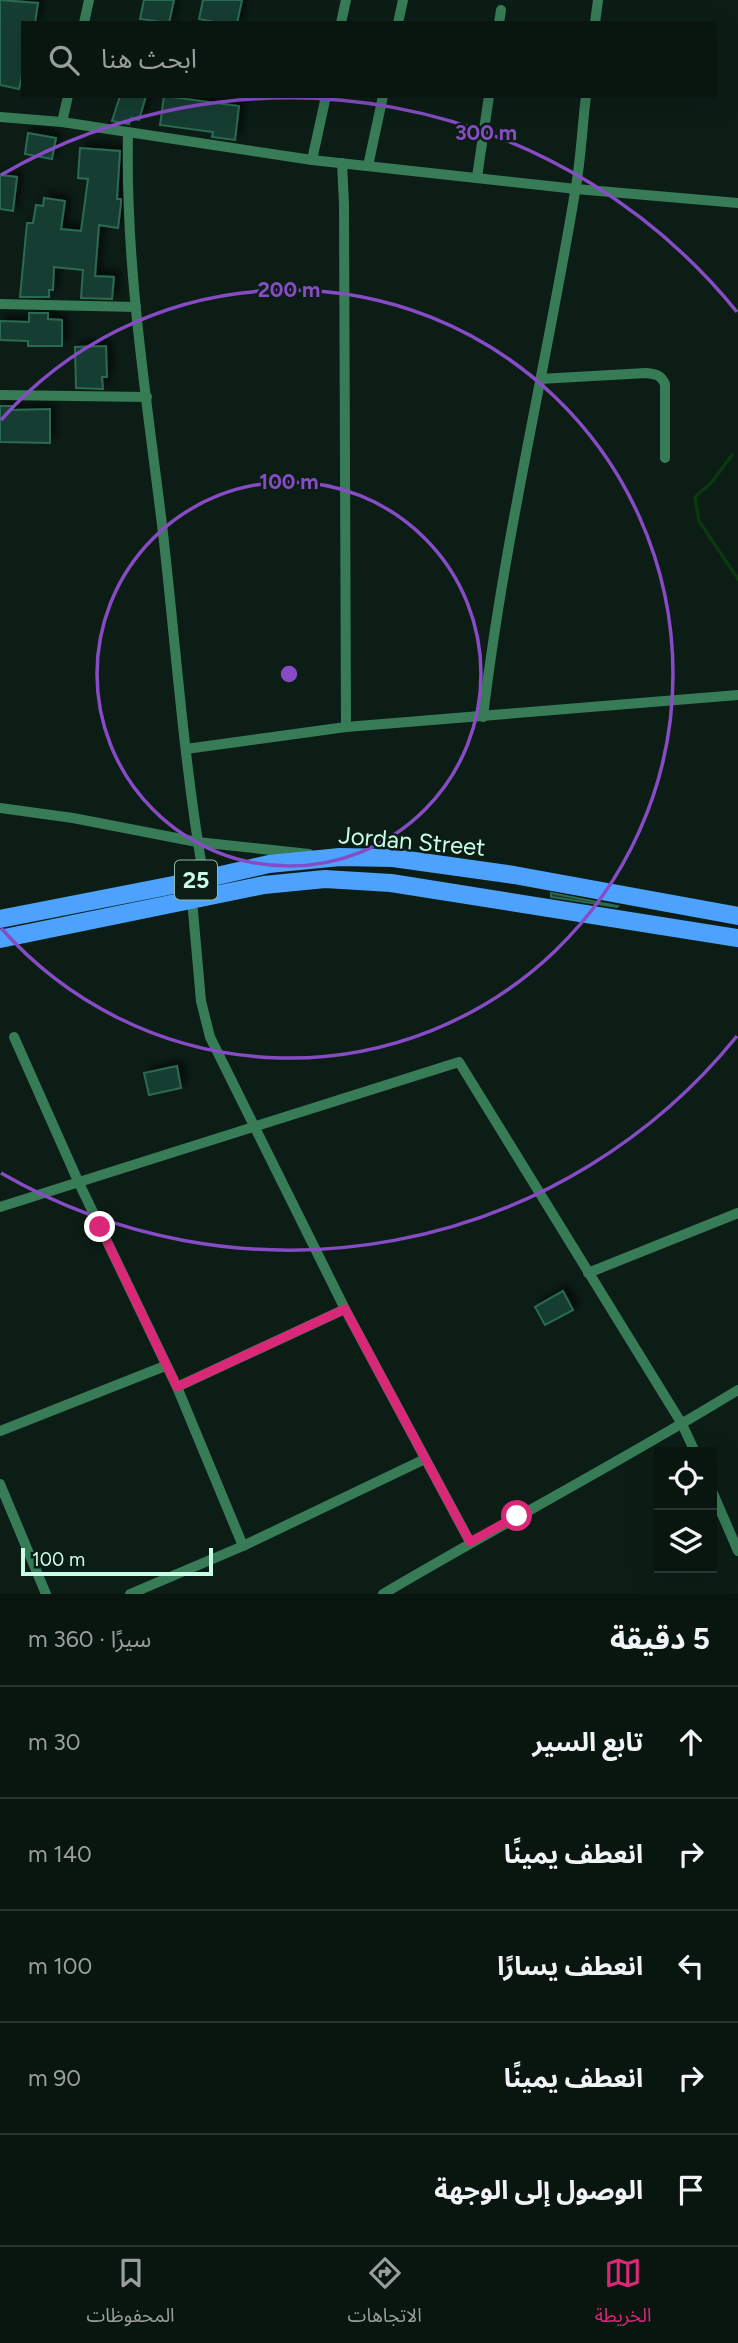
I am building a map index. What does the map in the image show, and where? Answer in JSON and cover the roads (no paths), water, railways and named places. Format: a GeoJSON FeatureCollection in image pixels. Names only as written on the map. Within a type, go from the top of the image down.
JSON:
{"type":"FeatureCollection","features":[{"type":"Feature","properties":{"kind":"highway","name":"Jordan Street"},"geometry":{"type":"LineString","coordinates":[[0,919],[269,864],[340,857],[393,858],[514,874],[738,916]]}},
{"type":"Feature","properties":{"kind":"highway"},"geometry":{"type":"LineString","coordinates":[[391,883],[393,858]]}},
{"type":"Feature","properties":{"kind":"highway","name":"Jordan Street"},"geometry":{"type":"LineString","coordinates":[[0,939],[264,885],[342,879],[391,883],[738,938]]}},
{"type":"Feature","properties":{"kind":"street"},"geometry":{"type":"LineString","coordinates":[[84,21],[89,0]]}},
{"type":"Feature","properties":{"kind":"street"},"geometry":{"type":"LineString","coordinates":[[341,21],[346,0]]}},
{"type":"Feature","properties":{"kind":"street"},"geometry":{"type":"LineString","coordinates":[[398,21],[403,0]]}},
{"type":"Feature","properties":{"kind":"street"},"geometry":{"type":"LineString","coordinates":[[596,21],[598,0]]}},
{"type":"Feature","properties":{"kind":"street"},"geometry":{"type":"LineString","coordinates":[[499,21],[501,10]]}},
{"type":"Feature","properties":{"kind":"street"},"geometry":{"type":"LineString","coordinates":[[62,122],[68,98]]}},
{"type":"Feature","properties":{"kind":"street"},"geometry":{"type":"LineString","coordinates":[[312,160],[326,98]]}},
{"type":"Feature","properties":{"kind":"street"},"geometry":{"type":"LineString","coordinates":[[368,166],[383,98]]}},
{"type":"Feature","properties":{"kind":"street"},"geometry":{"type":"LineString","coordinates":[[477,177],[489,98]]}},
{"type":"Feature","properties":{"kind":"street"},"geometry":{"type":"LineString","coordinates":[[483,717],[489,662],[576,189],[586,98]]}},
{"type":"Feature","properties":{"kind":"street"},"geometry":{"type":"LineString","coordinates":[[0,117],[62,122],[312,160],[576,189],[738,203]]}},
{"type":"Feature","properties":{"kind":"street"},"geometry":{"type":"LineString","coordinates":[[128,133],[127,193],[136,307],[197,842],[204,879]]}},
{"type":"Feature","properties":{"kind":"street"},"geometry":{"type":"LineString","coordinates":[[342,163],[346,727]]}},
{"type":"Feature","properties":{"kind":"street"},"geometry":{"type":"LineString","coordinates":[[0,304],[136,307]]}},
{"type":"Feature","properties":{"kind":"street"},"geometry":{"type":"LineString","coordinates":[[540,379],[656,373],[662,377],[665,384],[665,458]]}},
{"type":"Feature","properties":{"kind":"street"},"geometry":{"type":"LineString","coordinates":[[0,395],[147,397]]}},
{"type":"Feature","properties":{"kind":"street"},"geometry":{"type":"LineString","coordinates":[[186,748],[346,727],[738,695]]}},
{"type":"Feature","properties":{"kind":"street"},"geometry":{"type":"LineString","coordinates":[[0,808],[73,818],[197,842],[340,857]]}},
{"type":"Feature","properties":{"kind":"street"},"geometry":{"type":"LineString","coordinates":[[192,900],[201,1001],[210,1037],[345,1309],[470,1542]]}},
{"type":"Feature","properties":{"kind":"street"},"geometry":{"type":"LineString","coordinates":[[13,1037],[78,1181],[177,1387],[243,1546]]}},
{"type":"Feature","properties":{"kind":"street"},"geometry":{"type":"LineString","coordinates":[[0,1207],[459,1062],[682,1424],[693,1447]]}},
{"type":"Feature","properties":{"kind":"street"},"geometry":{"type":"LineString","coordinates":[[588,1273],[738,1213]]}},
{"type":"Feature","properties":{"kind":"street"},"geometry":{"type":"LineString","coordinates":[[177,1387],[345,1309]]}},
{"type":"Feature","properties":{"kind":"street"},"geometry":{"type":"LineString","coordinates":[[0,1431],[165,1366]]}},
{"type":"Feature","properties":{"kind":"street"},"geometry":{"type":"LineString","coordinates":[[383,1594],[738,1390]]}},
{"type":"Feature","properties":{"kind":"street"},"geometry":{"type":"LineString","coordinates":[[130,1594],[243,1546],[425,1460]]}},
{"type":"Feature","properties":{"kind":"street"},"geometry":{"type":"LineString","coordinates":[[0,1484],[46,1594]]}},
{"type":"Feature","properties":{"kind":"street"},"geometry":{"type":"LineString","coordinates":[[717,1503],[738,1551]]}},
{"type":"Feature","properties":{"kind":"waterway"},"geometry":{"type":"LineString","coordinates":[[732,455],[712,482],[695,497],[699,521],[738,579]]}}]}
